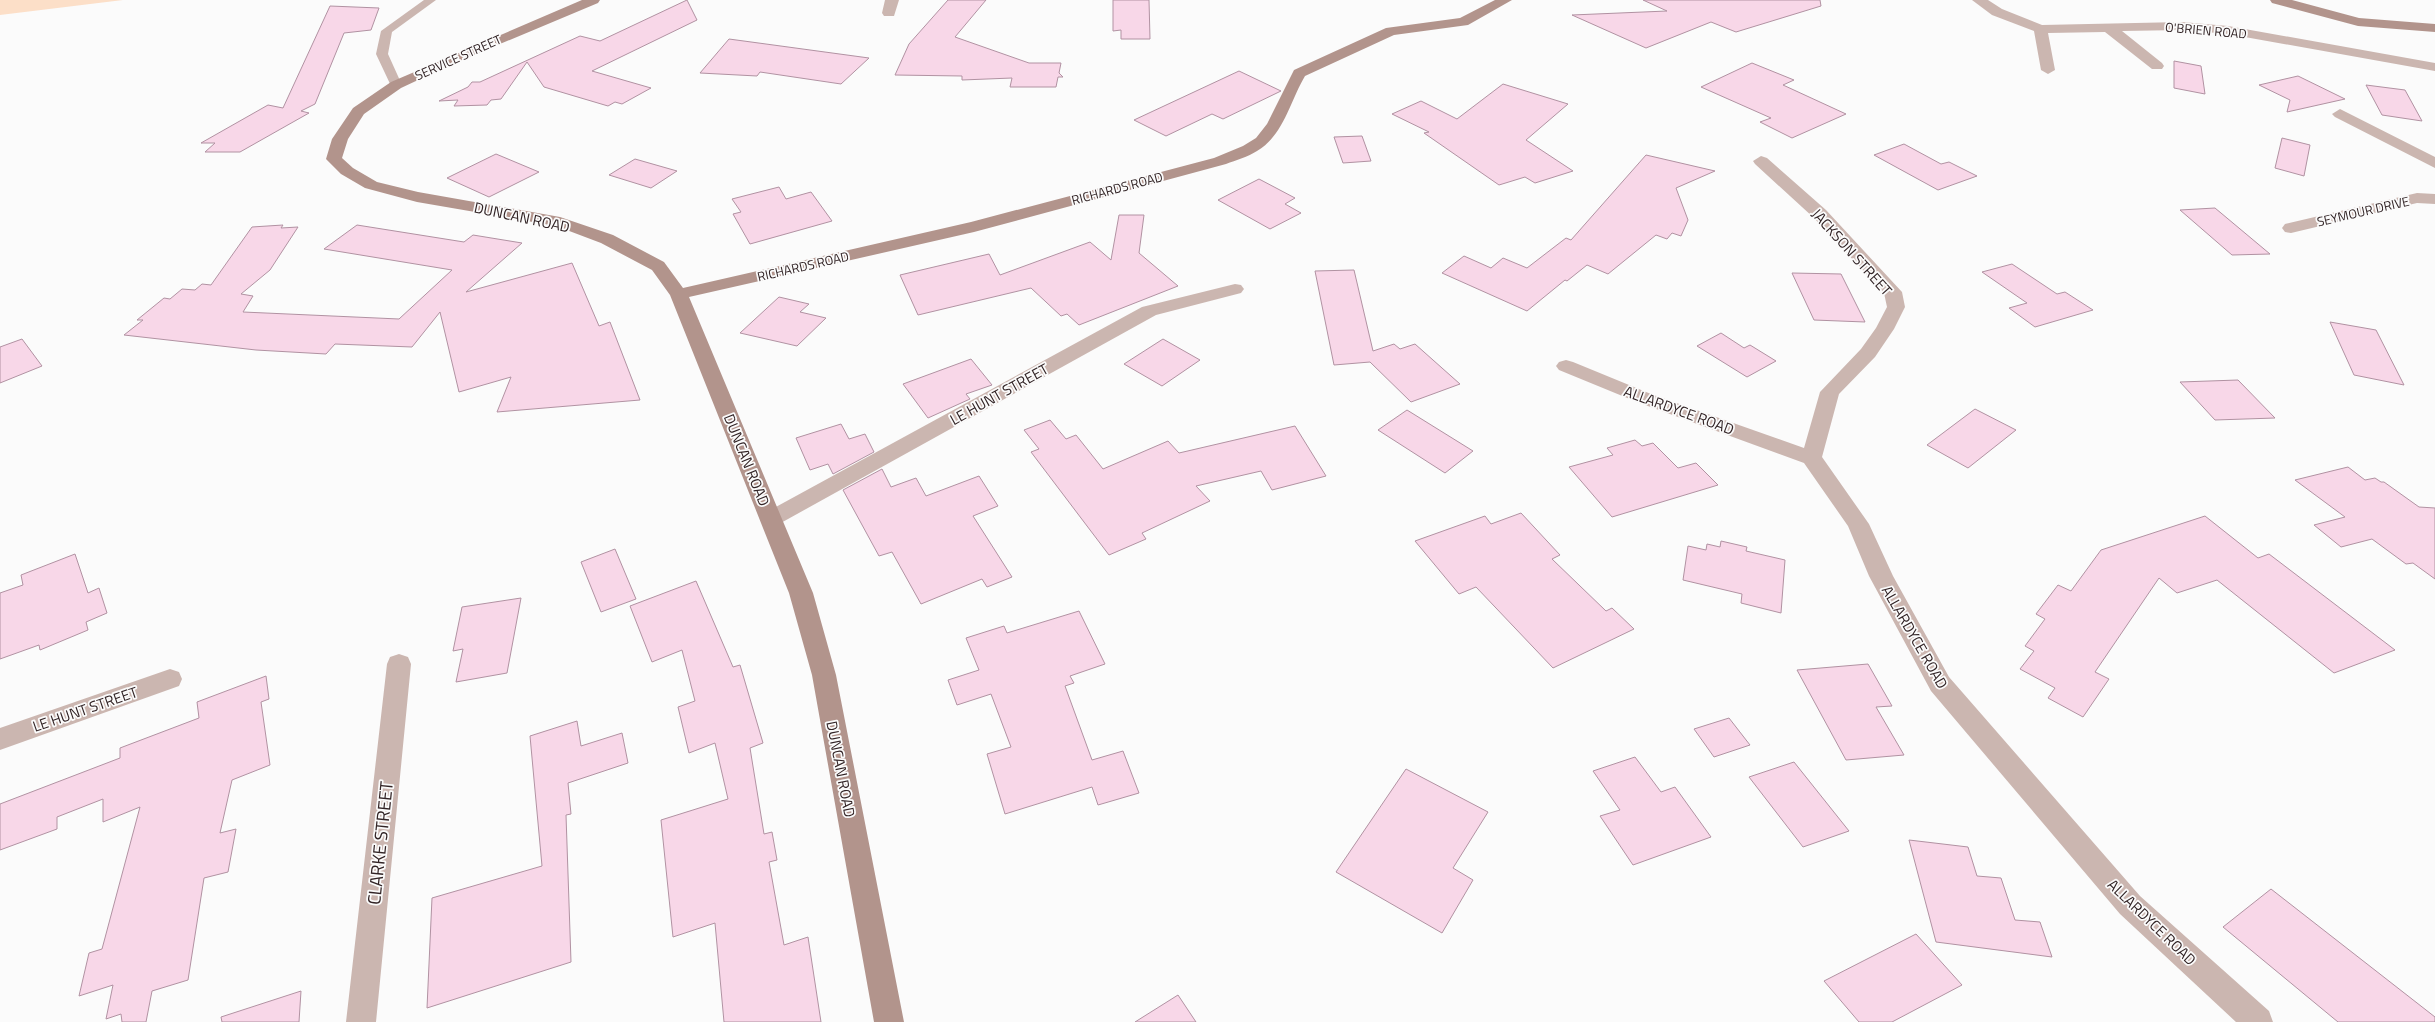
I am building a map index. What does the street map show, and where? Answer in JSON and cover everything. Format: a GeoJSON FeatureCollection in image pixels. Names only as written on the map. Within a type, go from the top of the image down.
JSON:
{"type":"FeatureCollection","features":[{"type":"Feature","properties":{"kind":"main road","name":"SERVICE STREET"},"geometry":{"type":"LineString","coordinates":[[340,139],[358,111],[396,85],[445,62],[593,0]]}},
{"type":"Feature","properties":{"kind":"main road","name":"RICHARDS ROAD"},"geometry":{"type":"LineString","coordinates":[[679,294],[974,227],[1220,161],[1253,148],[1272,129],[1293,82],[1299,73],[1391,31],[1463,22],[1505,0]]}},
{"type":"Feature","properties":{"kind":"main road"},"geometry":{"type":"LineString","coordinates":[[2277,0],[2358,22],[2435,28]]}},
{"type":"Feature","properties":{"kind":"main road","name":"DUNCAN ROAD"},"geometry":{"type":"LineString","coordinates":[[340,139],[334,159],[347,171],[371,185],[417,197],[560,222],[607,239],[658,266],[679,294],[801,592],[824,675],[888,1022]]}},
{"type":"Feature","properties":{"kind":"street"},"geometry":{"type":"LineString","coordinates":[[889,13],[892,0]]}},
{"type":"Feature","properties":{"kind":"street"},"geometry":{"type":"LineString","coordinates":[[1979,0],[1997,12],[2040,29],[2048,70]]}},
{"type":"Feature","properties":{"kind":"street","name":"O'BRIEN ROAD"},"geometry":{"type":"LineString","coordinates":[[2040,29],[2182,26],[2228,30],[2435,67]]}},
{"type":"Feature","properties":{"kind":"street"},"geometry":{"type":"LineString","coordinates":[[2108,28],[2157,66]]}},
{"type":"Feature","properties":{"kind":"street"},"geometry":{"type":"LineString","coordinates":[[2340,114],[2435,163]]}},
{"type":"Feature","properties":{"kind":"street","name":"JACKSON STREET"},"geometry":{"type":"LineString","coordinates":[[1761,161],[1820,214],[1893,292],[1896,307],[1885,329],[1868,353],[1830,392],[1811,458]]}},
{"type":"Feature","properties":{"kind":"street","name":"SEYMOUR DRIVE"},"geometry":{"type":"LineString","coordinates":[[2291,228],[2417,198],[2435,199]]}},
{"type":"Feature","properties":{"kind":"street","name":"LE HUNT STREET"},"geometry":{"type":"LineString","coordinates":[[771,519],[1149,311],[1235,289]]}},
{"type":"Feature","properties":{"kind":"street","name":"ALLARDYCE ROAD"},"geometry":{"type":"LineString","coordinates":[[1566,366],[1644,398],[1811,458],[1858,524],[1881,576],[1940,684],[2130,905],[2258,1022]]}},
{"type":"Feature","properties":{"kind":"street","name":"CLARKE STREET"},"geometry":{"type":"LineString","coordinates":[[361,1022],[399,664]]}},
{"type":"Feature","properties":{"kind":"street","name":"LE HUNT STREET"},"geometry":{"type":"LineString","coordinates":[[0,739],[170,679]]}},
{"type":"Feature","properties":{"kind":"lane"},"geometry":{"type":"LineString","coordinates":[[396,85],[382,54],[387,31],[431,0]]}},
{"type":"Feature","properties":{"kind":"shaded area"},"geometry":{"type":"Polygon","coordinates":[[[0,0],[123,0],[0,15],[0,0]]]}},
{"type":"Feature","properties":{"kind":"building"},"geometry":{"type":"Polygon","coordinates":[[[687,0],[697,20],[592,71],[651,88],[622,104],[615,102],[608,106],[544,87],[527,62],[501,99],[491,100],[487,105],[454,106],[458,100],[439,101],[468,87],[472,82],[480,82],[580,36],[600,41],[687,0]]]}},
{"type":"Feature","properties":{"kind":"building"},"geometry":{"type":"Polygon","coordinates":[[[948,0],[986,0],[955,37],[1029,63],[1061,63],[1059,73],[1063,77],[1058,77],[1056,87],[1010,87],[1012,78],[962,80],[962,76],[895,75],[909,44],[948,0]]]}},
{"type":"Feature","properties":{"kind":"building"},"geometry":{"type":"Polygon","coordinates":[[[1113,0],[1149,0],[1150,39],[1121,39],[1121,30],[1113,31],[1113,0]]]}},
{"type":"Feature","properties":{"kind":"building"},"geometry":{"type":"Polygon","coordinates":[[[1643,0],[1820,0],[1821,6],[1736,32],[1711,22],[1646,48],[1572,15],[1667,11],[1643,0]]]}},
{"type":"Feature","properties":{"kind":"building"},"geometry":{"type":"Polygon","coordinates":[[[330,6],[379,8],[371,30],[344,33],[315,104],[301,111],[309,113],[240,152],[205,152],[215,143],[201,143],[268,105],[283,108],[330,6]]]}},
{"type":"Feature","properties":{"kind":"building"},"geometry":{"type":"Polygon","coordinates":[[[729,39],[869,58],[841,84],[760,72],[757,76],[700,73],[729,39]]]}},
{"type":"Feature","properties":{"kind":"building"},"geometry":{"type":"Polygon","coordinates":[[[2174,61],[2201,66],[2205,94],[2174,88],[2174,61]]]}},
{"type":"Feature","properties":{"kind":"building"},"geometry":{"type":"Polygon","coordinates":[[[1752,63],[1794,80],[1783,85],[1846,114],[1792,138],[1760,122],[1771,118],[1701,87],[1752,63]]]}},
{"type":"Feature","properties":{"kind":"building"},"geometry":{"type":"Polygon","coordinates":[[[1239,71],[1281,91],[1223,119],[1212,114],[1166,136],[1134,120],[1239,71]]]}},
{"type":"Feature","properties":{"kind":"building"},"geometry":{"type":"Polygon","coordinates":[[[2298,76],[2345,99],[2287,112],[2290,100],[2259,85],[2298,76]]]}},
{"type":"Feature","properties":{"kind":"building"},"geometry":{"type":"Polygon","coordinates":[[[1503,84],[1568,104],[1526,140],[1573,171],[1535,183],[1525,177],[1499,185],[1424,133],[1429,132],[1392,114],[1421,101],[1457,119],[1503,84]]]}},
{"type":"Feature","properties":{"kind":"building"},"geometry":{"type":"Polygon","coordinates":[[[2366,85],[2405,90],[2422,121],[2382,115],[2366,85]]]}},
{"type":"Feature","properties":{"kind":"building"},"geometry":{"type":"Polygon","coordinates":[[[1362,136],[1371,161],[1343,163],[1334,137],[1362,136]]]}},
{"type":"Feature","properties":{"kind":"building"},"geometry":{"type":"Polygon","coordinates":[[[2282,138],[2310,145],[2304,176],[2275,168],[2282,138]]]}},
{"type":"Feature","properties":{"kind":"building"},"geometry":{"type":"Polygon","coordinates":[[[1904,144],[1941,164],[1949,162],[1977,176],[1938,190],[1874,155],[1904,144]]]}},
{"type":"Feature","properties":{"kind":"building"},"geometry":{"type":"Polygon","coordinates":[[[496,154],[539,172],[489,197],[447,178],[496,154]]]}},
{"type":"Feature","properties":{"kind":"building"},"geometry":{"type":"Polygon","coordinates":[[[1646,155],[1715,171],[1676,188],[1688,220],[1681,236],[1672,233],[1667,239],[1656,235],[1608,274],[1587,265],[1567,281],[1565,280],[1527,311],[1442,273],[1464,256],[1491,268],[1503,258],[1527,268],[1566,238],[1571,240],[1646,155]]]}},
{"type":"Feature","properties":{"kind":"building"},"geometry":{"type":"Polygon","coordinates":[[[635,159],[677,171],[651,188],[609,175],[635,159]]]}},
{"type":"Feature","properties":{"kind":"building"},"geometry":{"type":"Polygon","coordinates":[[[1259,179],[1295,198],[1285,204],[1301,213],[1270,229],[1218,200],[1259,179]]]}},
{"type":"Feature","properties":{"kind":"building"},"geometry":{"type":"Polygon","coordinates":[[[779,187],[786,199],[811,192],[832,221],[750,244],[733,214],[741,212],[732,199],[779,187]]]}},
{"type":"Feature","properties":{"kind":"building"},"geometry":{"type":"Polygon","coordinates":[[[2215,208],[2270,254],[2232,255],[2180,210],[2215,208]]]}},
{"type":"Feature","properties":{"kind":"building"},"geometry":{"type":"Polygon","coordinates":[[[1119,215],[1144,215],[1139,253],[1178,286],[1079,325],[1067,314],[1061,316],[1031,288],[918,315],[900,275],[989,254],[1000,275],[1090,242],[1111,260],[1119,215]]]}},
{"type":"Feature","properties":{"kind":"building"},"geometry":{"type":"Polygon","coordinates":[[[283,225],[281,228],[298,227],[270,270],[241,294],[253,296],[243,312],[399,319],[452,270],[324,249],[357,225],[464,242],[473,235],[522,243],[466,292],[572,263],[599,326],[610,322],[640,400],[497,412],[511,377],[459,392],[440,312],[412,347],[335,344],[326,354],[256,350],[124,335],[143,320],[137,320],[164,298],[170,299],[182,289],[195,290],[202,284],[211,285],[252,227],[283,225]]]}},
{"type":"Feature","properties":{"kind":"building"},"geometry":{"type":"Polygon","coordinates":[[[2012,264],[2057,294],[2065,292],[2093,310],[2035,327],[2009,308],[2027,303],[1982,272],[2012,264]]]}},
{"type":"Feature","properties":{"kind":"building"},"geometry":{"type":"Polygon","coordinates":[[[1354,270],[1373,351],[1394,344],[1400,349],[1415,344],[1460,384],[1411,402],[1370,362],[1334,365],[1315,271],[1354,270]]]}},
{"type":"Feature","properties":{"kind":"building"},"geometry":{"type":"Polygon","coordinates":[[[1792,273],[1841,274],[1865,322],[1814,320],[1792,273]]]}},
{"type":"Feature","properties":{"kind":"building"},"geometry":{"type":"Polygon","coordinates":[[[779,297],[809,304],[800,312],[826,318],[797,346],[740,333],[779,297]]]}},
{"type":"Feature","properties":{"kind":"building"},"geometry":{"type":"Polygon","coordinates":[[[2330,322],[2376,330],[2404,385],[2354,375],[2330,322]]]}},
{"type":"Feature","properties":{"kind":"building"},"geometry":{"type":"Polygon","coordinates":[[[1721,333],[1744,348],[1750,345],[1776,361],[1747,377],[1697,346],[1721,333]]]}},
{"type":"Feature","properties":{"kind":"building"},"geometry":{"type":"Polygon","coordinates":[[[22,339],[42,366],[0,383],[0,347],[22,339]]]}},
{"type":"Feature","properties":{"kind":"building"},"geometry":{"type":"Polygon","coordinates":[[[1163,339],[1200,360],[1162,386],[1124,364],[1163,339]]]}},
{"type":"Feature","properties":{"kind":"building"},"geometry":{"type":"Polygon","coordinates":[[[971,359],[992,385],[966,394],[970,399],[928,418],[903,384],[971,359]]]}},
{"type":"Feature","properties":{"kind":"building"},"geometry":{"type":"Polygon","coordinates":[[[2238,380],[2275,418],[2215,420],[2180,382],[2238,380]]]}},
{"type":"Feature","properties":{"kind":"building"},"geometry":{"type":"Polygon","coordinates":[[[1975,409],[2016,430],[1968,468],[1927,445],[1975,409]]]}},
{"type":"Feature","properties":{"kind":"building"},"geometry":{"type":"Polygon","coordinates":[[[1407,410],[1473,451],[1445,473],[1378,430],[1407,410]]]}},
{"type":"Feature","properties":{"kind":"building"},"geometry":{"type":"Polygon","coordinates":[[[1050,420],[1066,439],[1076,435],[1103,469],[1168,441],[1179,453],[1295,426],[1326,476],[1272,490],[1261,471],[1196,486],[1210,501],[1142,533],[1146,539],[1109,555],[1031,452],[1039,449],[1024,430],[1050,420]]]}},
{"type":"Feature","properties":{"kind":"building"},"geometry":{"type":"Polygon","coordinates":[[[841,424],[849,439],[865,434],[874,452],[833,474],[828,464],[810,470],[796,438],[841,424]]]}},
{"type":"Feature","properties":{"kind":"building"},"geometry":{"type":"Polygon","coordinates":[[[1635,440],[1642,446],[1653,443],[1678,468],[1696,463],[1718,485],[1612,517],[1569,467],[1613,455],[1607,448],[1635,440]]]}},
{"type":"Feature","properties":{"kind":"building"},"geometry":{"type":"Polygon","coordinates":[[[2348,467],[2365,480],[2375,478],[2381,482],[2384,482],[2419,507],[2435,508],[2435,579],[2413,563],[2406,564],[2372,539],[2341,547],[2314,525],[2345,517],[2295,480],[2348,467]]]}},
{"type":"Feature","properties":{"kind":"building"},"geometry":{"type":"Polygon","coordinates":[[[882,469],[891,487],[916,478],[926,496],[979,476],[998,506],[973,516],[1012,577],[987,587],[982,579],[921,604],[892,552],[879,556],[843,490],[882,469]]]}},
{"type":"Feature","properties":{"kind":"building"},"geometry":{"type":"Polygon","coordinates":[[[1521,513],[1560,555],[1552,559],[1606,611],[1612,608],[1634,629],[1553,668],[1476,587],[1459,594],[1415,541],[1485,516],[1491,524],[1521,513]]]}},
{"type":"Feature","properties":{"kind":"building"},"geometry":{"type":"Polygon","coordinates":[[[2205,516],[2258,558],[2269,554],[2395,650],[2334,673],[2217,580],[2177,593],[2159,578],[2095,672],[2109,679],[2083,717],[2048,698],[2055,688],[2020,669],[2034,651],[2025,646],[2045,619],[2036,614],[2058,585],[2071,591],[2101,550],[2205,516]]]}},
{"type":"Feature","properties":{"kind":"building"},"geometry":{"type":"Polygon","coordinates":[[[1721,541],[1747,547],[1746,551],[1785,560],[1781,613],[1741,603],[1742,594],[1683,580],[1688,546],[1706,550],[1707,544],[1720,547],[1721,541]]]}},
{"type":"Feature","properties":{"kind":"building"},"geometry":{"type":"Polygon","coordinates":[[[615,549],[636,599],[601,612],[581,562],[615,549]]]}},
{"type":"Feature","properties":{"kind":"building"},"geometry":{"type":"Polygon","coordinates":[[[75,554],[88,593],[99,588],[107,613],[86,622],[88,630],[40,650],[39,645],[0,659],[0,593],[23,585],[21,575],[75,554]]]}},
{"type":"Feature","properties":{"kind":"building"},"geometry":{"type":"Polygon","coordinates":[[[696,581],[733,667],[740,665],[763,743],[750,748],[764,834],[772,832],[777,860],[769,862],[784,945],[808,937],[821,1022],[724,1022],[715,923],[673,937],[661,820],[728,799],[715,743],[689,753],[678,707],[695,701],[682,650],[652,662],[630,606],[696,581]]]}},
{"type":"Feature","properties":{"kind":"building"},"geometry":{"type":"Polygon","coordinates":[[[521,598],[507,673],[456,682],[463,649],[453,651],[462,607],[521,598]]]}},
{"type":"Feature","properties":{"kind":"building"},"geometry":{"type":"Polygon","coordinates":[[[1079,611],[1105,664],[1070,676],[1074,683],[1065,686],[1092,760],[1123,751],[1139,793],[1098,805],[1092,787],[1005,814],[987,754],[1011,747],[991,694],[957,705],[948,680],[979,670],[966,638],[1004,626],[1007,633],[1079,611]]]}},
{"type":"Feature","properties":{"kind":"building"},"geometry":{"type":"Polygon","coordinates":[[[1868,664],[1892,706],[1876,707],[1904,755],[1846,760],[1797,670],[1868,664]]]}},
{"type":"Feature","properties":{"kind":"building"},"geometry":{"type":"Polygon","coordinates":[[[266,676],[269,699],[261,702],[270,765],[232,780],[220,833],[236,829],[228,872],[204,878],[188,980],[152,991],[146,1022],[122,1022],[121,1014],[106,1019],[113,985],[79,996],[89,953],[102,949],[140,807],[103,822],[103,799],[57,817],[57,829],[0,850],[0,804],[120,758],[120,748],[199,718],[197,702],[266,676]]]}},
{"type":"Feature","properties":{"kind":"building"},"geometry":{"type":"Polygon","coordinates":[[[1729,718],[1750,745],[1714,757],[1694,729],[1729,718]]]}},
{"type":"Feature","properties":{"kind":"building"},"geometry":{"type":"Polygon","coordinates":[[[577,721],[581,746],[622,733],[628,763],[568,783],[571,814],[566,815],[571,962],[427,1008],[432,898],[542,866],[530,736],[577,721]]]}},
{"type":"Feature","properties":{"kind":"building"},"geometry":{"type":"Polygon","coordinates":[[[1635,757],[1661,792],[1675,787],[1711,837],[1633,865],[1600,816],[1620,810],[1593,771],[1635,757]]]}},
{"type":"Feature","properties":{"kind":"building"},"geometry":{"type":"Polygon","coordinates":[[[1794,762],[1849,831],[1803,847],[1749,777],[1794,762]]]}},
{"type":"Feature","properties":{"kind":"building"},"geometry":{"type":"Polygon","coordinates":[[[1406,769],[1488,812],[1453,868],[1473,880],[1442,933],[1336,872],[1406,769]]]}},
{"type":"Feature","properties":{"kind":"building"},"geometry":{"type":"Polygon","coordinates":[[[1909,840],[1968,847],[1977,876],[2001,878],[2015,920],[2040,922],[2052,957],[1936,942],[1909,840]]]}},
{"type":"Feature","properties":{"kind":"building"},"geometry":{"type":"Polygon","coordinates":[[[2271,889],[2435,1017],[2435,1022],[2338,1022],[2223,927],[2271,889]]]}},
{"type":"Feature","properties":{"kind":"building"},"geometry":{"type":"Polygon","coordinates":[[[1916,934],[1962,985],[1892,1022],[1859,1022],[1824,981],[1916,934]]]}},
{"type":"Feature","properties":{"kind":"building"},"geometry":{"type":"Polygon","coordinates":[[[301,991],[299,1022],[222,1022],[221,1017],[301,991]]]}},
{"type":"Feature","properties":{"kind":"building"},"geometry":{"type":"Polygon","coordinates":[[[1178,995],[1196,1022],[1135,1022],[1178,995]]]}}]}
